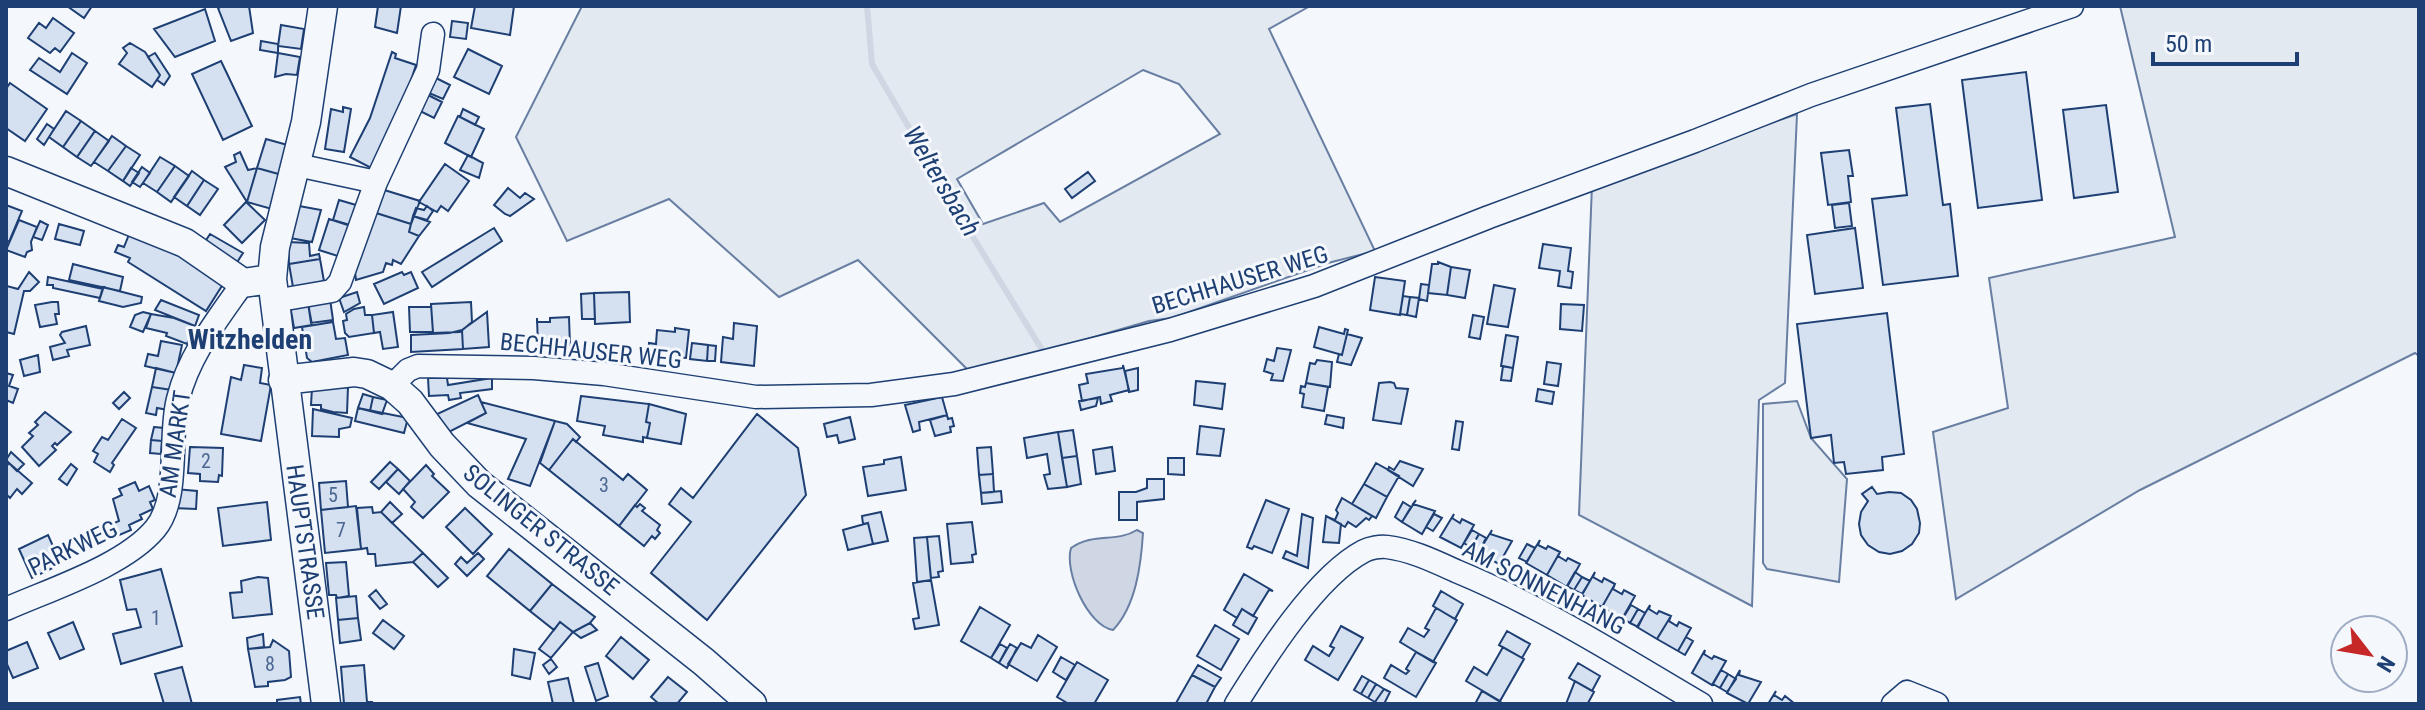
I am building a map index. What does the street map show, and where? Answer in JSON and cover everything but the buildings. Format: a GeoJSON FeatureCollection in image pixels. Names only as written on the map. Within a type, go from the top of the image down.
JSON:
{"type":"FeatureCollection","features":[{"type":"Feature","properties":{"kind":"main road"},"geometry":{"type":"LineString","coordinates":[[283,380],[273,290],[275,247],[312,92],[323,6]]}},
{"type":"Feature","properties":{"kind":"main road"},"geometry":{"type":"LineString","coordinates":[[6,171],[185,243],[243,283],[273,290]]}},
{"type":"Feature","properties":{"kind":"main road","name":"SOLINGER STRASSE"},"geometry":{"type":"LineString","coordinates":[[283,380],[354,372],[367,374],[392,386],[410,402],[442,445],[479,484],[704,662],[752,704]]}},
{"type":"Feature","properties":{"kind":"main road","name":"HAUPTSTRASSE"},"geometry":{"type":"LineString","coordinates":[[283,380],[326,704]]}},
{"type":"Feature","properties":{"kind":"street","name":"BECHHAUSER WEG"},"geometry":{"type":"LineString","coordinates":[[392,386],[408,370],[418,366],[505,367],[604,374],[756,397],[871,395],[954,384],[1170,330],[1314,286],[1811,95],[2072,6]]}},
{"type":"Feature","properties":{"kind":"street"},"geometry":{"type":"LineString","coordinates":[[273,290],[332,291],[340,282],[376,182],[428,70],[433,34]]}},
{"type":"Feature","properties":{"kind":"street"},"geometry":{"type":"LineString","coordinates":[[297,165],[376,182]]}},
{"type":"Feature","properties":{"kind":"street","name":"AM MARKT"},"geometry":{"type":"LineString","coordinates":[[158,526],[169,490],[177,400],[191,359],[243,283]]}},
{"type":"Feature","properties":{"kind":"street","name":"PARKWEG"},"geometry":{"type":"LineString","coordinates":[[6,609],[118,559],[144,541],[158,526]]}},
{"type":"Feature","properties":{"kind":"street","name":"AM SONNENHANG"},"geometry":{"type":"LineString","coordinates":[[1236,704],[1265,658],[1321,588],[1341,567],[1365,551],[1384,546],[1413,553],[1489,584],[1701,704]]}},
{"type":"Feature","properties":{"kind":"street"},"geometry":{"type":"LineString","coordinates":[[1900,698],[1937,704]]}},
{"type":"Feature","properties":{"kind":"shaded area"},"geometry":{"type":"Polygon","coordinates":[[[582,6],[1310,6],[1269,29],[1375,251],[1328,263],[1172,318],[1149,321],[971,373],[858,260],[779,297],[669,199],[567,241],[516,137],[582,6]],[[1143,70],[957,179],[983,224],[1044,203],[1060,222],[1220,134],[1179,84],[1143,70]]]}},
{"type":"Feature","properties":{"kind":"shaded area"},"geometry":{"type":"Polygon","coordinates":[[[2120,6],[2419,6],[2419,356],[2415,353],[2140,490],[1956,599],[1933,432],[2008,408],[1989,278],[2175,237],[2120,6]]]}},
{"type":"Feature","properties":{"kind":"shaded area"},"geometry":{"type":"Polygon","coordinates":[[[1797,114],[1785,383],[1759,400],[1752,606],[1579,515],[1592,185],[1797,114]]]}},
{"type":"Feature","properties":{"kind":"shaded area"},"geometry":{"type":"Polygon","coordinates":[[[1797,401],[1811,438],[1847,479],[1839,582],[1767,569],[1763,563],[1763,404],[1797,401]]]}},
{"type":"Feature","properties":{"kind":"shaded area"},"geometry":{"type":"Polygon","coordinates":[[[1137,530],[1143,533],[1136,584],[1127,609],[1113,630],[1095,619],[1080,596],[1071,570],[1071,548],[1088,540],[1121,536],[1137,530]]]}},
{"type":"Feature","properties":{"kind":"waterway","name":"Weltersbach"},"geometry":{"type":"LineString","coordinates":[[867,6],[872,64],[1041,348]]}},
{"type":"Feature","properties":{"kind":"district","name":"Witzhelden"},"geometry":{"type":"Point","coordinates":[250,339]}}]}
